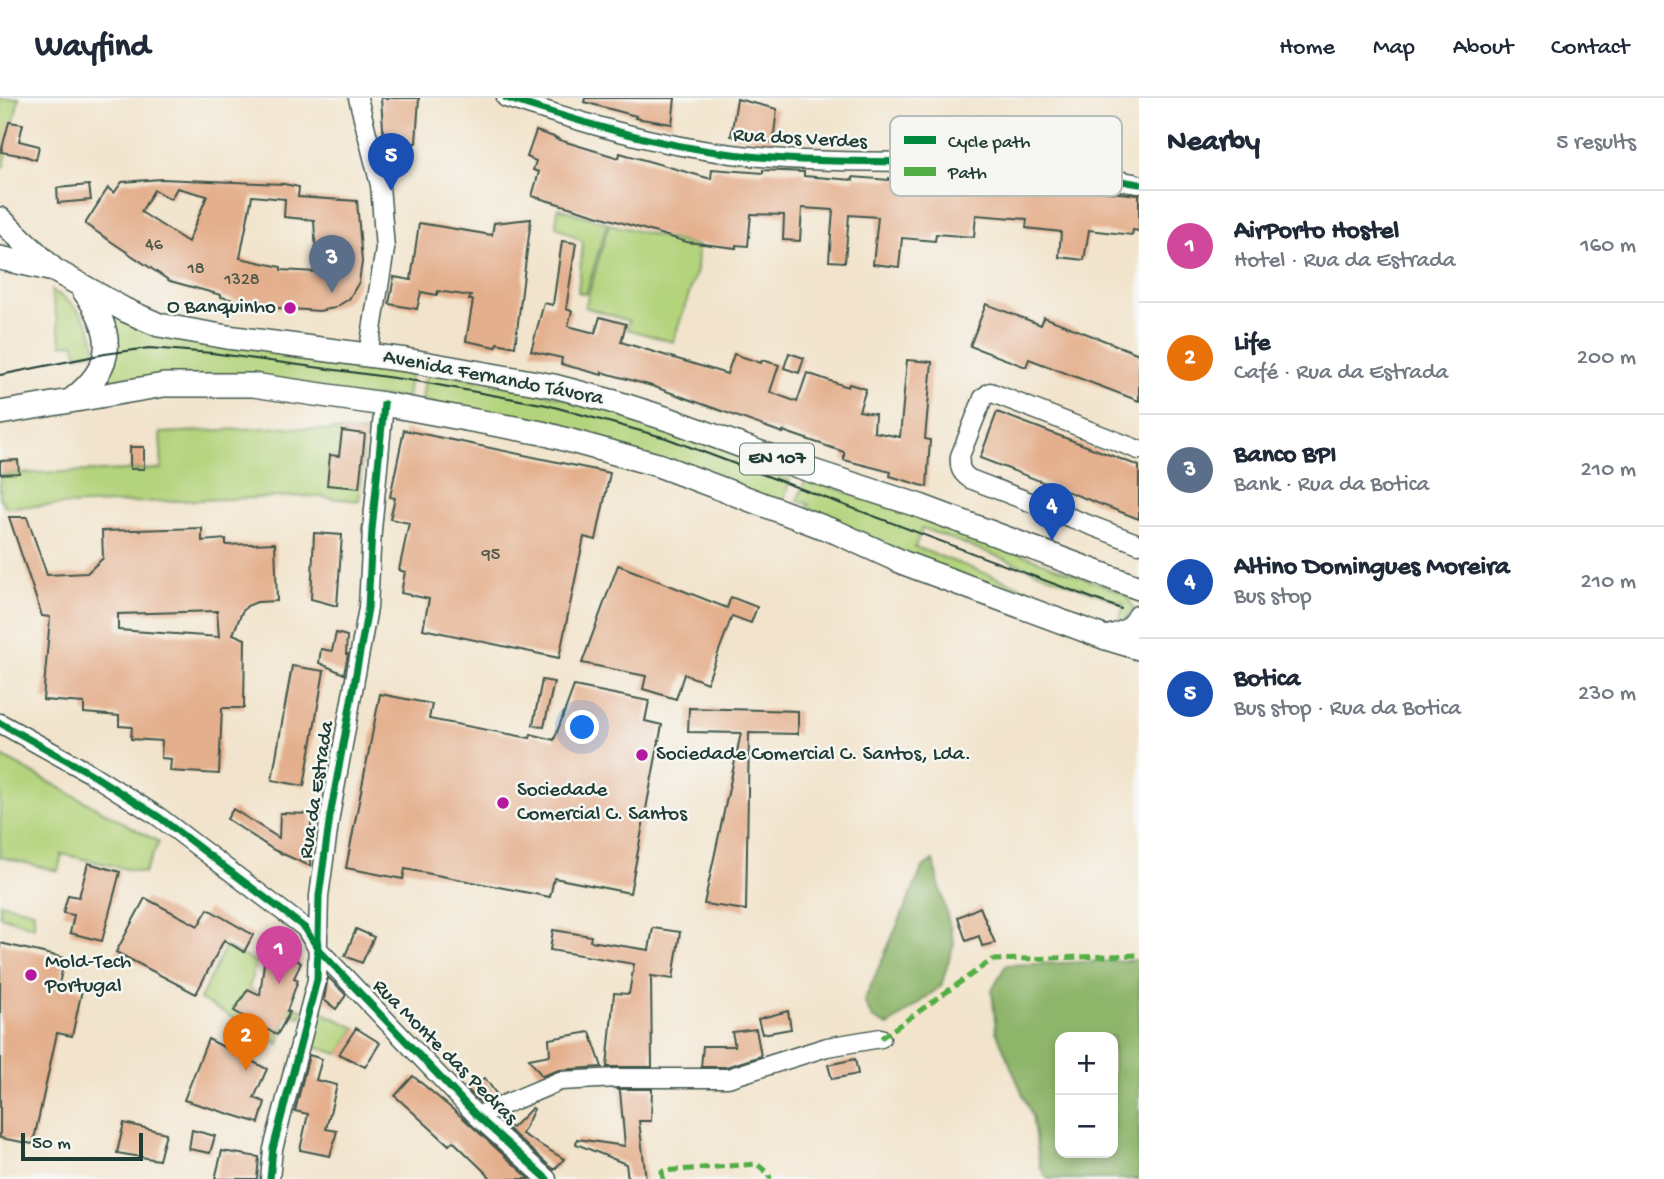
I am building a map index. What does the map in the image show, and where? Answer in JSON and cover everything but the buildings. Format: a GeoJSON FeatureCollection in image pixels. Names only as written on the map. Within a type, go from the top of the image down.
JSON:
{"type":"FeatureCollection","features":[{"type":"Feature","properties":{"kind":"main road"},"geometry":{"type":"LineString","coordinates":[[0,219],[54,270]]}},
{"type":"Feature","properties":{"kind":"main road","name":"Avenida Fernando Távora"},"geometry":{"type":"LineString","coordinates":[[0,258],[54,270],[125,310],[159,325],[227,337],[368,355],[554,386],[611,401],[920,506],[1139,588]]}},
{"type":"Feature","properties":{"kind":"main road"},"geometry":{"type":"LineString","coordinates":[[73,399],[96,379],[105,354],[106,334],[99,311],[82,287]]}},
{"type":"Feature","properties":{"kind":"main road","name":"Avenida Fernando Távora"},"geometry":{"type":"LineString","coordinates":[[0,413],[164,385],[253,385],[384,404],[542,433],[657,466],[836,532],[904,563],[1139,648]]}},
{"type":"Feature","properties":{"kind":"main road"},"geometry":{"type":"LineString","coordinates":[[1106,638],[1128,632],[1139,617]]}},
{"type":"Feature","properties":{"kind":"street"},"geometry":{"type":"LineString","coordinates":[[358,98],[380,186],[385,249],[368,355]]}},
{"type":"Feature","properties":{"kind":"street","name":"Rua dos Verdes"},"geometry":{"type":"LineString","coordinates":[[506,98],[594,126],[733,155],[890,162]]}},
{"type":"Feature","properties":{"kind":"street"},"geometry":{"type":"LineString","coordinates":[[1139,450],[990,392],[983,398],[960,456],[959,466],[962,473],[970,479],[1139,544]]}},
{"type":"Feature","properties":{"kind":"street","name":"Rua da Estrada"},"geometry":{"type":"LineString","coordinates":[[271,1173],[273,1149],[317,980],[319,896],[330,816],[368,608],[372,530],[384,404]]}},
{"type":"Feature","properties":{"kind":"street","name":"Rua Monte das Pedras"},"geometry":{"type":"LineString","coordinates":[[0,723],[88,772],[159,817],[305,928],[318,950],[477,1115],[547,1179]]}},
{"type":"Feature","properties":{"kind":"street"},"geometry":{"type":"LineString","coordinates":[[477,1115],[560,1081],[728,1078],[827,1047],[881,1038]]}},
{"type":"Feature","properties":{"kind":"green space"},"geometry":{"type":"Polygon","coordinates":[[[0,98],[19,98],[4,166],[0,167],[0,98]]]}},
{"type":"Feature","properties":{"kind":"green space"},"geometry":{"type":"Polygon","coordinates":[[[558,208],[607,223],[586,294],[578,292],[583,242],[556,226],[558,208]]]}},
{"type":"Feature","properties":{"kind":"green space"},"geometry":{"type":"Polygon","coordinates":[[[609,224],[698,246],[697,270],[673,342],[627,329],[629,321],[585,307],[609,224]]]}},
{"type":"Feature","properties":{"kind":"green space"},"geometry":{"type":"Polygon","coordinates":[[[51,290],[68,301],[82,315],[92,331],[96,351],[78,355],[74,343],[62,345],[51,290]]]}},
{"type":"Feature","properties":{"kind":"green space"},"geometry":{"type":"Polygon","coordinates":[[[110,315],[165,335],[402,366],[401,373],[410,375],[407,398],[103,386],[117,351],[116,334],[110,315]]]}},
{"type":"Feature","properties":{"kind":"green space"},"geometry":{"type":"Polygon","coordinates":[[[426,370],[549,394],[632,417],[781,468],[779,475],[790,480],[783,502],[422,400],[426,370]]]}},
{"type":"Feature","properties":{"kind":"green space"},"geometry":{"type":"Polygon","coordinates":[[[285,427],[365,433],[359,501],[309,496],[5,507],[0,497],[0,474],[162,469],[160,433],[285,427]]]}},
{"type":"Feature","properties":{"kind":"green space"},"geometry":{"type":"Polygon","coordinates":[[[806,479],[914,513],[1126,594],[1134,609],[1113,631],[911,556],[806,511],[809,504],[797,501],[806,479]],[[922,528],[915,547],[1118,623],[1124,604],[922,528]]]}},
{"type":"Feature","properties":{"kind":"green space"},"geometry":{"type":"Polygon","coordinates":[[[0,755],[159,842],[144,873],[62,854],[58,871],[0,857],[0,755]]]}},
{"type":"Feature","properties":{"kind":"green space"},"geometry":{"type":"Polygon","coordinates":[[[933,860],[954,943],[941,986],[888,1026],[872,1018],[864,1001],[923,867],[933,860]]]}},
{"type":"Feature","properties":{"kind":"green space"},"geometry":{"type":"Polygon","coordinates":[[[0,903],[34,911],[34,927],[0,916],[0,903]]]}},
{"type":"Feature","properties":{"kind":"green space"},"geometry":{"type":"Polygon","coordinates":[[[225,947],[256,962],[249,988],[274,1003],[303,1009],[301,1017],[287,1014],[279,1044],[200,999],[225,947]]]}},
{"type":"Feature","properties":{"kind":"green space"},"geometry":{"type":"Polygon","coordinates":[[[1139,960],[1139,1179],[1048,1179],[1040,1167],[1032,1116],[996,1031],[992,990],[1006,965],[1139,960]]]}},
{"type":"Feature","properties":{"kind":"green space"},"geometry":{"type":"Polygon","coordinates":[[[319,1011],[356,1028],[339,1054],[310,1045],[319,1011]]]}},
{"type":"Feature","properties":{"kind":"tram line"},"geometry":{"type":"LineString","coordinates":[[0,375],[149,348],[212,353],[416,381],[547,405],[666,438],[1121,609]]}},
{"type":"Feature","properties":{"kind":"marked path"},"geometry":{"type":"LineString","coordinates":[[881,1038],[992,960],[1139,955]]}},
{"type":"Feature","properties":{"kind":"marked path"},"geometry":{"type":"LineString","coordinates":[[663,1179],[662,1171],[757,1164],[769,1174],[770,1179]]}},
{"type":"Feature","properties":{"kind":"cycle path"},"geometry":{"type":"LineString","coordinates":[[506,98],[646,139],[703,150],[768,158],[890,162]]}},
{"type":"Feature","properties":{"kind":"cycle path"},"geometry":{"type":"LineString","coordinates":[[1122,181],[1139,184]]}},
{"type":"Feature","properties":{"kind":"cycle path"},"geometry":{"type":"LineString","coordinates":[[270,1179],[273,1149],[317,980],[319,896],[330,816],[368,608],[372,530],[384,404]]}},
{"type":"Feature","properties":{"kind":"cycle path"},"geometry":{"type":"LineString","coordinates":[[0,723],[88,772],[159,817],[305,928],[318,949],[477,1116],[547,1179]]}},
{"type":"Feature","properties":{"kind":"place","name":"Botica"},"geometry":{"type":"Point","coordinates":[391,191]}},
{"type":"Feature","properties":{"kind":"place","name":"Banco BPI"},"geometry":{"type":"Point","coordinates":[332,293]}},
{"type":"Feature","properties":{"kind":"place","name":"O Banquinho"},"geometry":{"type":"Point","coordinates":[290,308]}},
{"type":"Feature","properties":{"kind":"place","name":"Altino Domingues Moreira"},"geometry":{"type":"Point","coordinates":[1052,541]}},
{"type":"Feature","properties":{"kind":"place","name":"Sociedade Comercial C. Santos, Lda."},"geometry":{"type":"Point","coordinates":[642,755]}},
{"type":"Feature","properties":{"kind":"place","name":"Sociedade Comercial C. Santos"},"geometry":{"type":"Point","coordinates":[503,803]}},
{"type":"Feature","properties":{"kind":"place","name":"Mold-Tech Portugal"},"geometry":{"type":"Point","coordinates":[31,975]}},
{"type":"Feature","properties":{"kind":"place","name":"AirPorto Hostel"},"geometry":{"type":"Point","coordinates":[279,984]}},
{"type":"Feature","properties":{"kind":"place","name":"Life"},"geometry":{"type":"Point","coordinates":[246,1071]}}]}
